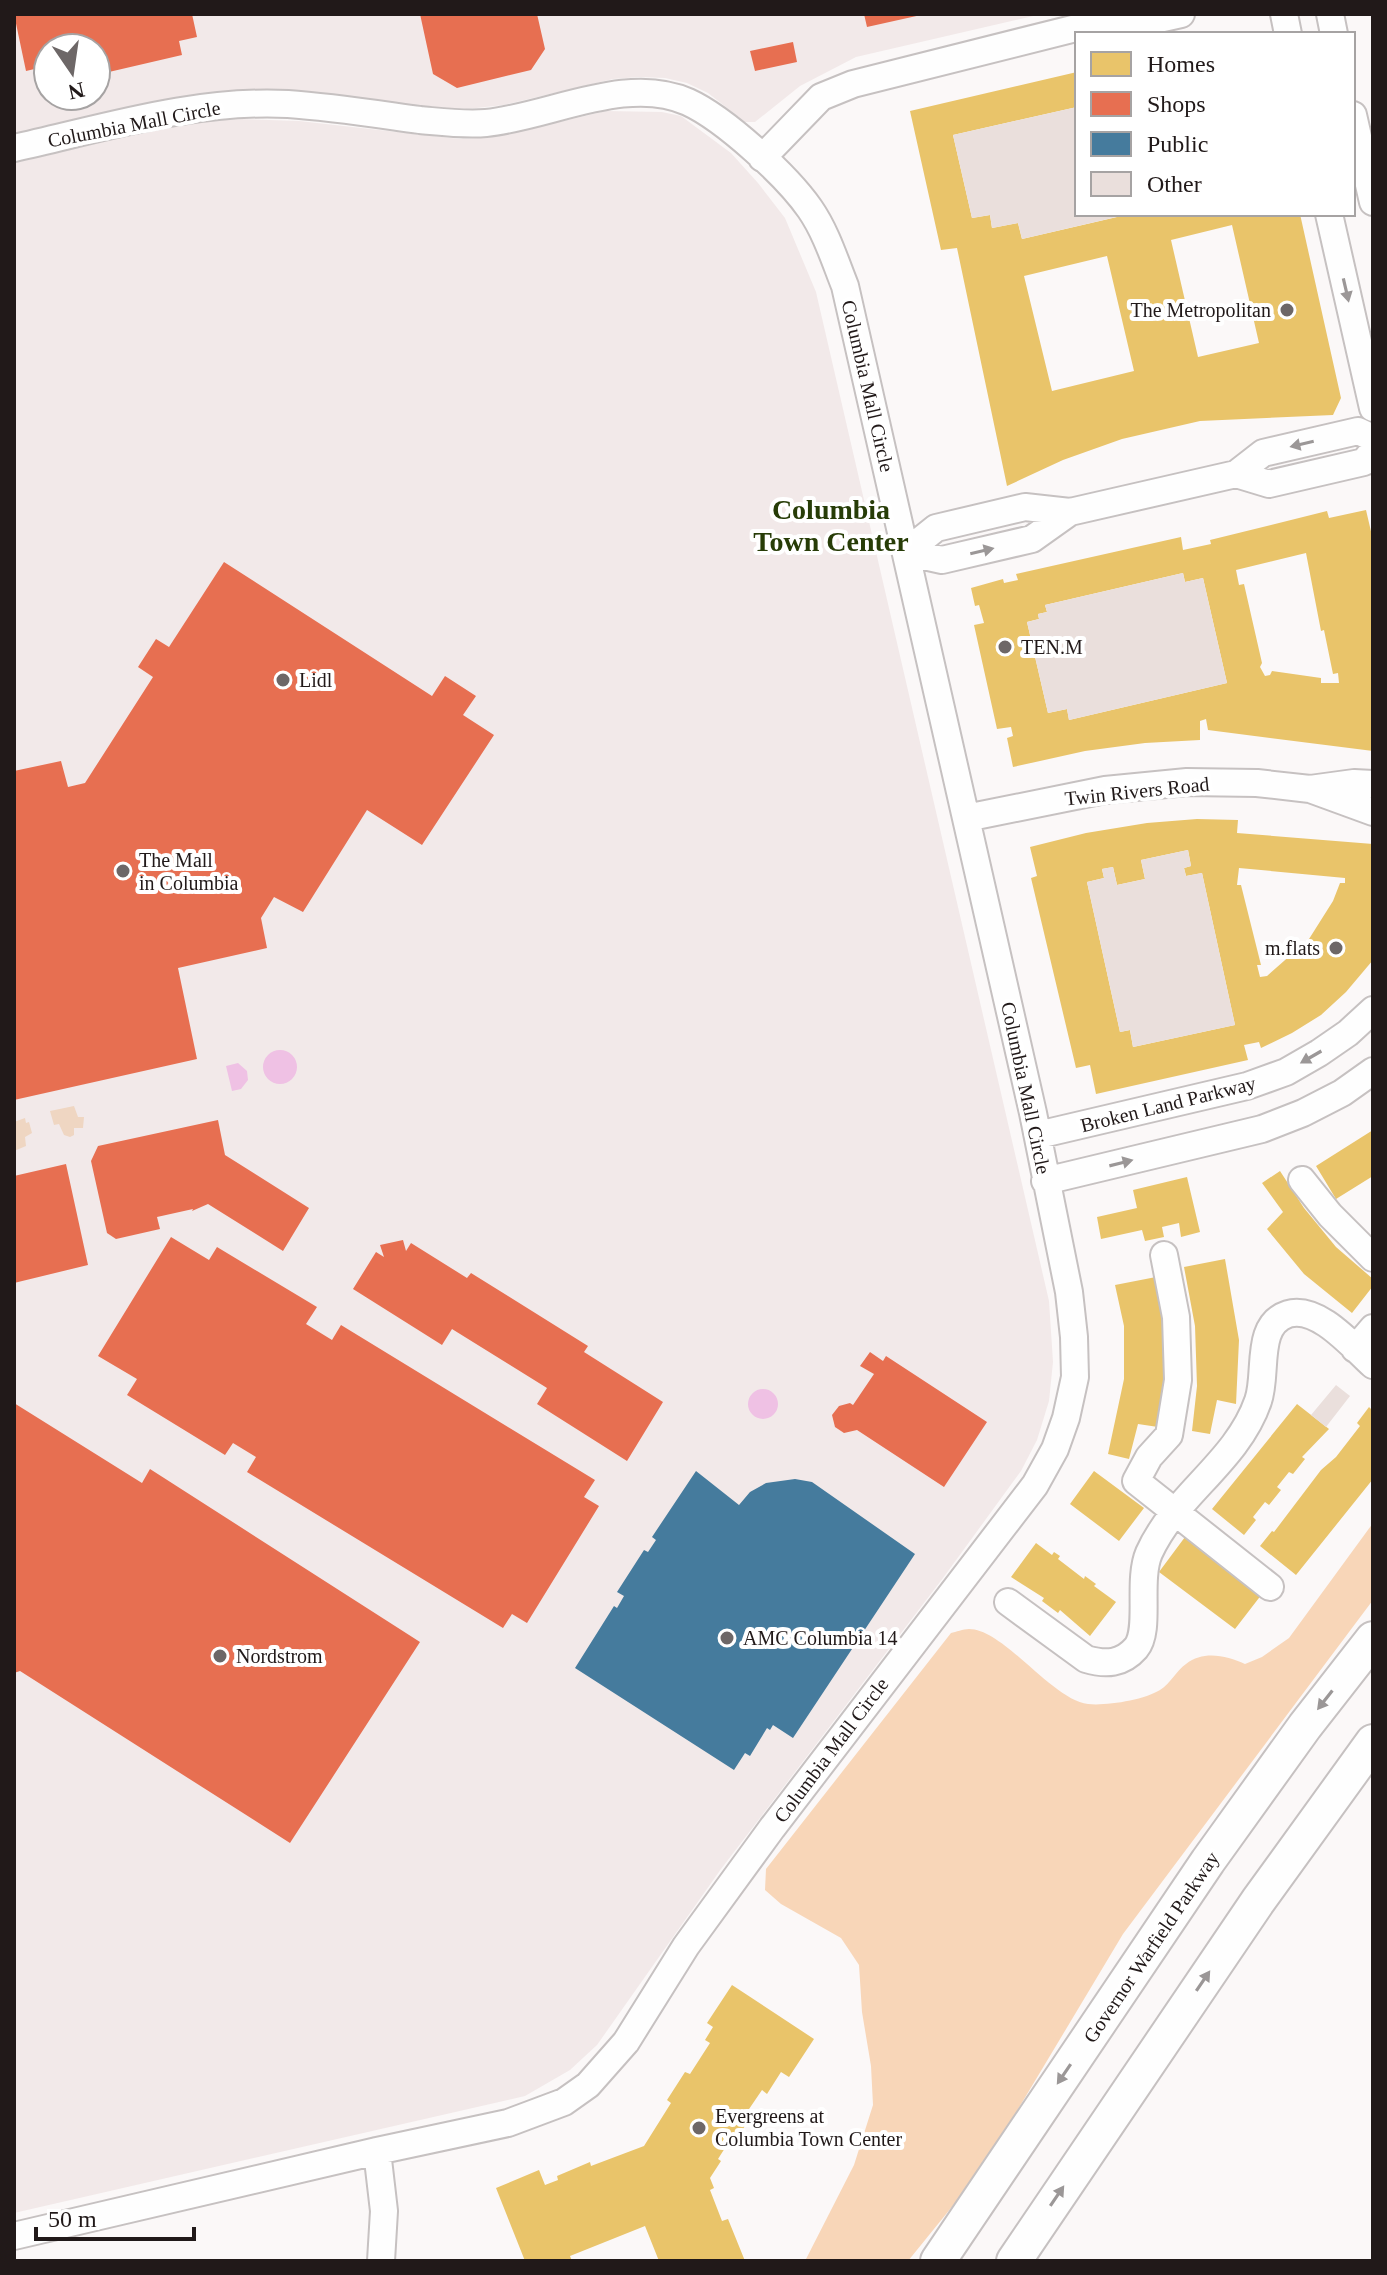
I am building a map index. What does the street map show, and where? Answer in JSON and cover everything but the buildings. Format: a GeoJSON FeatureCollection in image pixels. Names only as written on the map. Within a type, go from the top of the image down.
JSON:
{"type":"FeatureCollection","features":[{"type":"Feature","properties":{"kind":"main road","name":"Governor Warfield Parkway"},"geometry":{"type":"LineString","coordinates":[[938,2261],[1208,1861],[1305,1726],[1373,1639]]}},
{"type":"Feature","properties":{"kind":"main road"},"geometry":{"type":"LineString","coordinates":[[1014,2261],[1258,1901],[1373,1742]]}},
{"type":"Feature","properties":{"kind":"street"},"geometry":{"type":"LineString","coordinates":[[762,158],[821,97],[853,84],[1109,18],[1145,22],[1181,14]]}},
{"type":"Feature","properties":{"kind":"street","name":"Columbia Mall Circle"},"geometry":{"type":"LineString","coordinates":[[14,148],[178,111],[234,104],[288,104],[452,124],[486,123],[612,96],[657,94],[686,101],[711,115],[787,182],[811,210],[845,286],[1038,1135],[1069,1292],[1075,1377],[1055,1449],[1035,1485],[772,1828],[686,1946],[626,2042],[588,2085],[564,2102],[508,2123],[14,2236]]}},
{"type":"Feature","properties":{"kind":"street"},"geometry":{"type":"LineString","coordinates":[[1355,124],[1373,202]]}},
{"type":"Feature","properties":{"kind":"street"},"geometry":{"type":"LineString","coordinates":[[1329,216],[1373,408]]}},
{"type":"Feature","properties":{"kind":"street"},"geometry":{"type":"LineString","coordinates":[[906,552],[942,560],[1032,539],[1070,512],[1236,474],[1263,453],[1358,431],[1373,438]]}},
{"type":"Feature","properties":{"kind":"street"},"geometry":{"type":"LineString","coordinates":[[1236,474],[1269,484],[1364,462],[1373,451]]}},
{"type":"Feature","properties":{"kind":"street","name":"Twin Rivers Road"},"geometry":{"type":"LineString","coordinates":[[966,818],[1105,790],[1187,782],[1257,783],[1310,789],[1373,812]]}},
{"type":"Feature","properties":{"kind":"street","name":"Twin Rivers Road"},"geometry":{"type":"LineString","coordinates":[[1310,789],[1354,783],[1373,784]]}},
{"type":"Feature","properties":{"kind":"street","name":"Broken Land Parkway"},"geometry":{"type":"LineString","coordinates":[[1038,1135],[1247,1086],[1286,1072],[1348,1033],[1373,1010]]}},
{"type":"Feature","properties":{"kind":"street"},"geometry":{"type":"LineString","coordinates":[[1045,1181],[1262,1129],[1329,1100],[1373,1068],[1348,1033]]}},
{"type":"Feature","properties":{"kind":"street"},"geometry":{"type":"LineString","coordinates":[[1302,1180],[1330,1215],[1373,1258]]}},
{"type":"Feature","properties":{"kind":"street"},"geometry":{"type":"LineString","coordinates":[[1164,1255],[1176,1317],[1178,1380],[1169,1435],[1149,1457],[1136,1481],[1270,1587]]}},
{"type":"Feature","properties":{"kind":"street"},"geometry":{"type":"LineString","coordinates":[[1008,1602],[1086,1659],[1114,1663],[1126,1658],[1142,1638],[1143,1576],[1148,1557],[1158,1536],[1235,1445],[1247,1425],[1263,1386],[1268,1331],[1275,1322],[1292,1313],[1305,1313],[1320,1318],[1364,1357],[1373,1328]]}},
{"type":"Feature","properties":{"kind":"street"},"geometry":{"type":"LineString","coordinates":[[377,2151],[384,2211],[381,2261]]}},
{"type":"Feature","properties":{"kind":"shaded area"},"geometry":{"type":"Polygon","coordinates":[[[14,14],[1042,14],[856,57],[800,86],[755,122],[745,122],[708,93],[687,83],[639,77],[613,79],[504,105],[467,109],[274,89],[216,92],[112,112],[112,32],[32,32],[32,112],[111,112],[14,134],[14,14]]]}},
{"type":"Feature","properties":{"kind":"shaded area"},"geometry":{"type":"Polygon","coordinates":[[[606,111],[662,112],[681,116],[731,153],[785,218],[816,292],[1049,1301],[1053,1362],[1049,1401],[1037,1440],[1021,1471],[721,1869],[597,2045],[570,2070],[525,2096],[14,2213],[14,163],[149,131],[211,121],[299,121],[460,139],[495,137],[606,111]]]}},
{"type":"Feature","properties":{"kind":"shaded area"},"geometry":{"type":"Polygon","coordinates":[[[280,1050],[292,1055],[297,1067],[292,1079],[280,1084],[268,1079],[263,1067],[268,1055],[280,1050]]]}},
{"type":"Feature","properties":{"kind":"shaded area"},"geometry":{"type":"Polygon","coordinates":[[[238,1063],[247,1071],[248,1080],[241,1089],[232,1091],[226,1066],[238,1063]]]}},
{"type":"Feature","properties":{"kind":"shaded area"},"geometry":{"type":"Polygon","coordinates":[[[74,1106],[78,1117],[84,1117],[83,1128],[74,1128],[74,1135],[70,1137],[64,1135],[59,1124],[54,1125],[50,1111],[74,1106]]]}},
{"type":"Feature","properties":{"kind":"shaded area"},"geometry":{"type":"Polygon","coordinates":[[[25,1118],[32,1133],[25,1137],[26,1146],[14,1151],[14,1122],[25,1118]]]}},
{"type":"Feature","properties":{"kind":"shaded area"},"geometry":{"type":"Polygon","coordinates":[[[763,1389],[769,1390],[777,1398],[777,1410],[769,1418],[763,1419],[757,1418],[749,1410],[748,1404],[749,1398],[757,1390],[763,1389]]]}},
{"type":"Feature","properties":{"kind":"shaded area"},"geometry":{"type":"Polygon","coordinates":[[[1373,1523],[1373,1600],[1123,1934],[981,2171],[908,2261],[805,2261],[854,2165],[873,2105],[871,2066],[862,2012],[859,1965],[841,1938],[781,1904],[765,1890],[766,1869],[951,1633],[969,1629],[983,1632],[1074,1700],[1096,1704],[1135,1699],[1160,1690],[1182,1667],[1200,1657],[1216,1656],[1245,1664],[1262,1657],[1289,1638],[1373,1523]]]}},
{"type":"Feature","properties":{"kind":"place","name":"The Metropolitan"},"geometry":{"type":"Point","coordinates":[1287,310]}},
{"type":"Feature","properties":{"kind":"place","name":"TEN.M"},"geometry":{"type":"Point","coordinates":[1005,647]}},
{"type":"Feature","properties":{"kind":"place","name":"Lidl"},"geometry":{"type":"Point","coordinates":[283,680]}},
{"type":"Feature","properties":{"kind":"place","name":"The Mall in Columbia"},"geometry":{"type":"Point","coordinates":[123,871]}},
{"type":"Feature","properties":{"kind":"place","name":"m.flats"},"geometry":{"type":"Point","coordinates":[1336,948]}},
{"type":"Feature","properties":{"kind":"place","name":"AMC Columbia 14"},"geometry":{"type":"Point","coordinates":[727,1638]}},
{"type":"Feature","properties":{"kind":"place","name":"Nordstrom"},"geometry":{"type":"Point","coordinates":[220,1656]}},
{"type":"Feature","properties":{"kind":"place","name":"Evergreens at Columbia Town Center"},"geometry":{"type":"Point","coordinates":[699,2128]}},
{"type":"Feature","properties":{"kind":"district","name":"Columbia Town Center"},"geometry":{"type":"Point","coordinates":[831,525]}}]}
